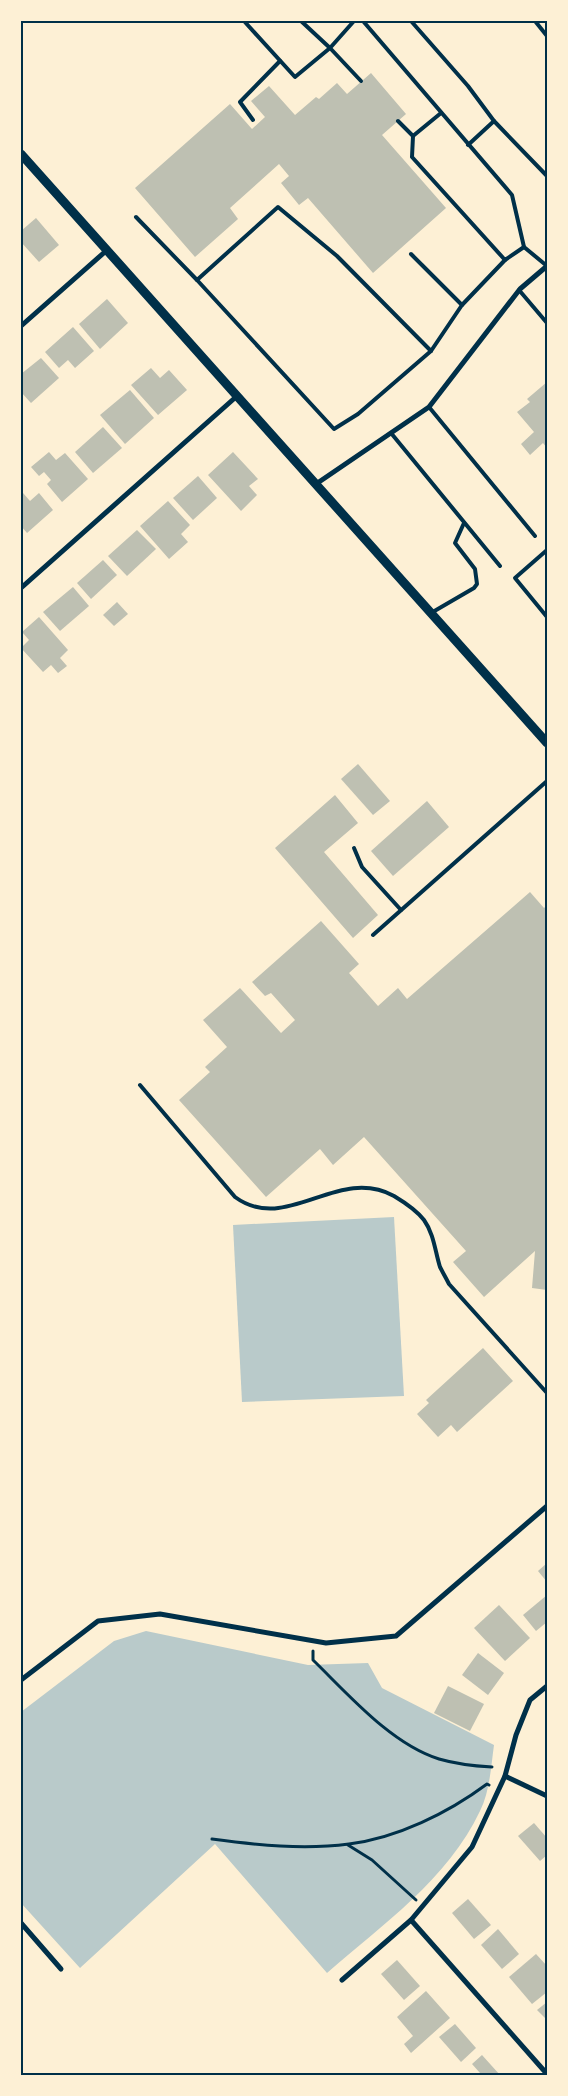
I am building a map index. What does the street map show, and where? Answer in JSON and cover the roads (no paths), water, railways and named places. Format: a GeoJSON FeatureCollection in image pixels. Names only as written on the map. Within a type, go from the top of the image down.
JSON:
{"type":"FeatureCollection","features":[{"type":"Feature","properties":{"kind":"street"},"geometry":{"type":"LineString","coordinates":[[21,154],[547,743]]}},
{"type":"Feature","properties":{"kind":"street"},"geometry":{"type":"LineString","coordinates":[[21,326],[108,250]]}},
{"type":"Feature","properties":{"kind":"street"},"geometry":{"type":"LineString","coordinates":[[316,484],[429,407],[519,290],[547,266]]}},
{"type":"Feature","properties":{"kind":"street"},"geometry":{"type":"LineString","coordinates":[[21,588],[237,396]]}},
{"type":"Feature","properties":{"kind":"street"},"geometry":{"type":"LineString","coordinates":[[21,1680],[98,1621],[160,1614],[326,1643],[396,1636],[547,1506]]}},
{"type":"Feature","properties":{"kind":"street"},"geometry":{"type":"LineString","coordinates":[[342,1980],[411,1920],[472,1847],[505,1776],[516,1735],[530,1700],[547,1686]]}},
{"type":"Feature","properties":{"kind":"street"},"geometry":{"type":"LineString","coordinates":[[505,1776],[547,1796]]}},
{"type":"Feature","properties":{"kind":"street"},"geometry":{"type":"LineString","coordinates":[[411,1920],[547,2074]]}},
{"type":"Feature","properties":{"kind":"street"},"geometry":{"type":"LineString","coordinates":[[21,1923],[62,1969]]}},
{"type":"Feature","properties":{"kind":"lane"},"geometry":{"type":"LineString","coordinates":[[244,21],[295,77],[330,48],[354,21]]}},
{"type":"Feature","properties":{"kind":"lane"},"geometry":{"type":"LineString","coordinates":[[301,21],[361,81]]}},
{"type":"Feature","properties":{"kind":"lane"},"geometry":{"type":"LineString","coordinates":[[363,21],[512,195],[524,247],[547,266]]}},
{"type":"Feature","properties":{"kind":"lane"},"geometry":{"type":"LineString","coordinates":[[411,21],[468,86],[494,122],[547,176]]}},
{"type":"Feature","properties":{"kind":"lane"},"geometry":{"type":"LineString","coordinates":[[535,21],[547,36]]}},
{"type":"Feature","properties":{"kind":"lane"},"geometry":{"type":"LineString","coordinates":[[253,120],[240,102],[280,61]]}},
{"type":"Feature","properties":{"kind":"lane"},"geometry":{"type":"LineString","coordinates":[[413,136],[441,113]]}},
{"type":"Feature","properties":{"kind":"lane"},"geometry":{"type":"LineString","coordinates":[[398,120],[413,136],[412,157],[505,260]]}},
{"type":"Feature","properties":{"kind":"lane"},"geometry":{"type":"LineString","coordinates":[[468,145],[494,122]]}},
{"type":"Feature","properties":{"kind":"lane"},"geometry":{"type":"LineString","coordinates":[[197,280],[278,207],[337,256],[431,352]]}},
{"type":"Feature","properties":{"kind":"lane"},"geometry":{"type":"LineString","coordinates":[[136,217],[197,280],[334,429],[358,414],[431,352],[462,305],[505,260],[524,247]]}},
{"type":"Feature","properties":{"kind":"lane"},"geometry":{"type":"LineString","coordinates":[[411,254],[462,305]]}},
{"type":"Feature","properties":{"kind":"lane"},"geometry":{"type":"LineString","coordinates":[[519,290],[547,323]]}},
{"type":"Feature","properties":{"kind":"lane"},"geometry":{"type":"LineString","coordinates":[[429,407],[535,536]]}},
{"type":"Feature","properties":{"kind":"lane"},"geometry":{"type":"LineString","coordinates":[[391,433],[500,566]]}},
{"type":"Feature","properties":{"kind":"lane"},"geometry":{"type":"LineString","coordinates":[[431,613],[474,588],[477,584],[475,569],[455,543],[464,523]]}},
{"type":"Feature","properties":{"kind":"lane"},"geometry":{"type":"LineString","coordinates":[[547,550],[514,578],[547,617]]}},
{"type":"Feature","properties":{"kind":"lane"},"geometry":{"type":"LineString","coordinates":[[373,935],[547,781]]}},
{"type":"Feature","properties":{"kind":"lane"},"geometry":{"type":"LineString","coordinates":[[354,848],[362,867],[400,910]]}},
{"type":"Feature","properties":{"kind":"lane"},"geometry":{"type":"LineString","coordinates":[[140,1085],[234,1197],[242,1202],[255,1207],[270,1209],[289,1207],[333,1191],[356,1188],[375,1188],[403,1201],[424,1220],[435,1243],[440,1266],[449,1284],[547,1393]]}}]}
